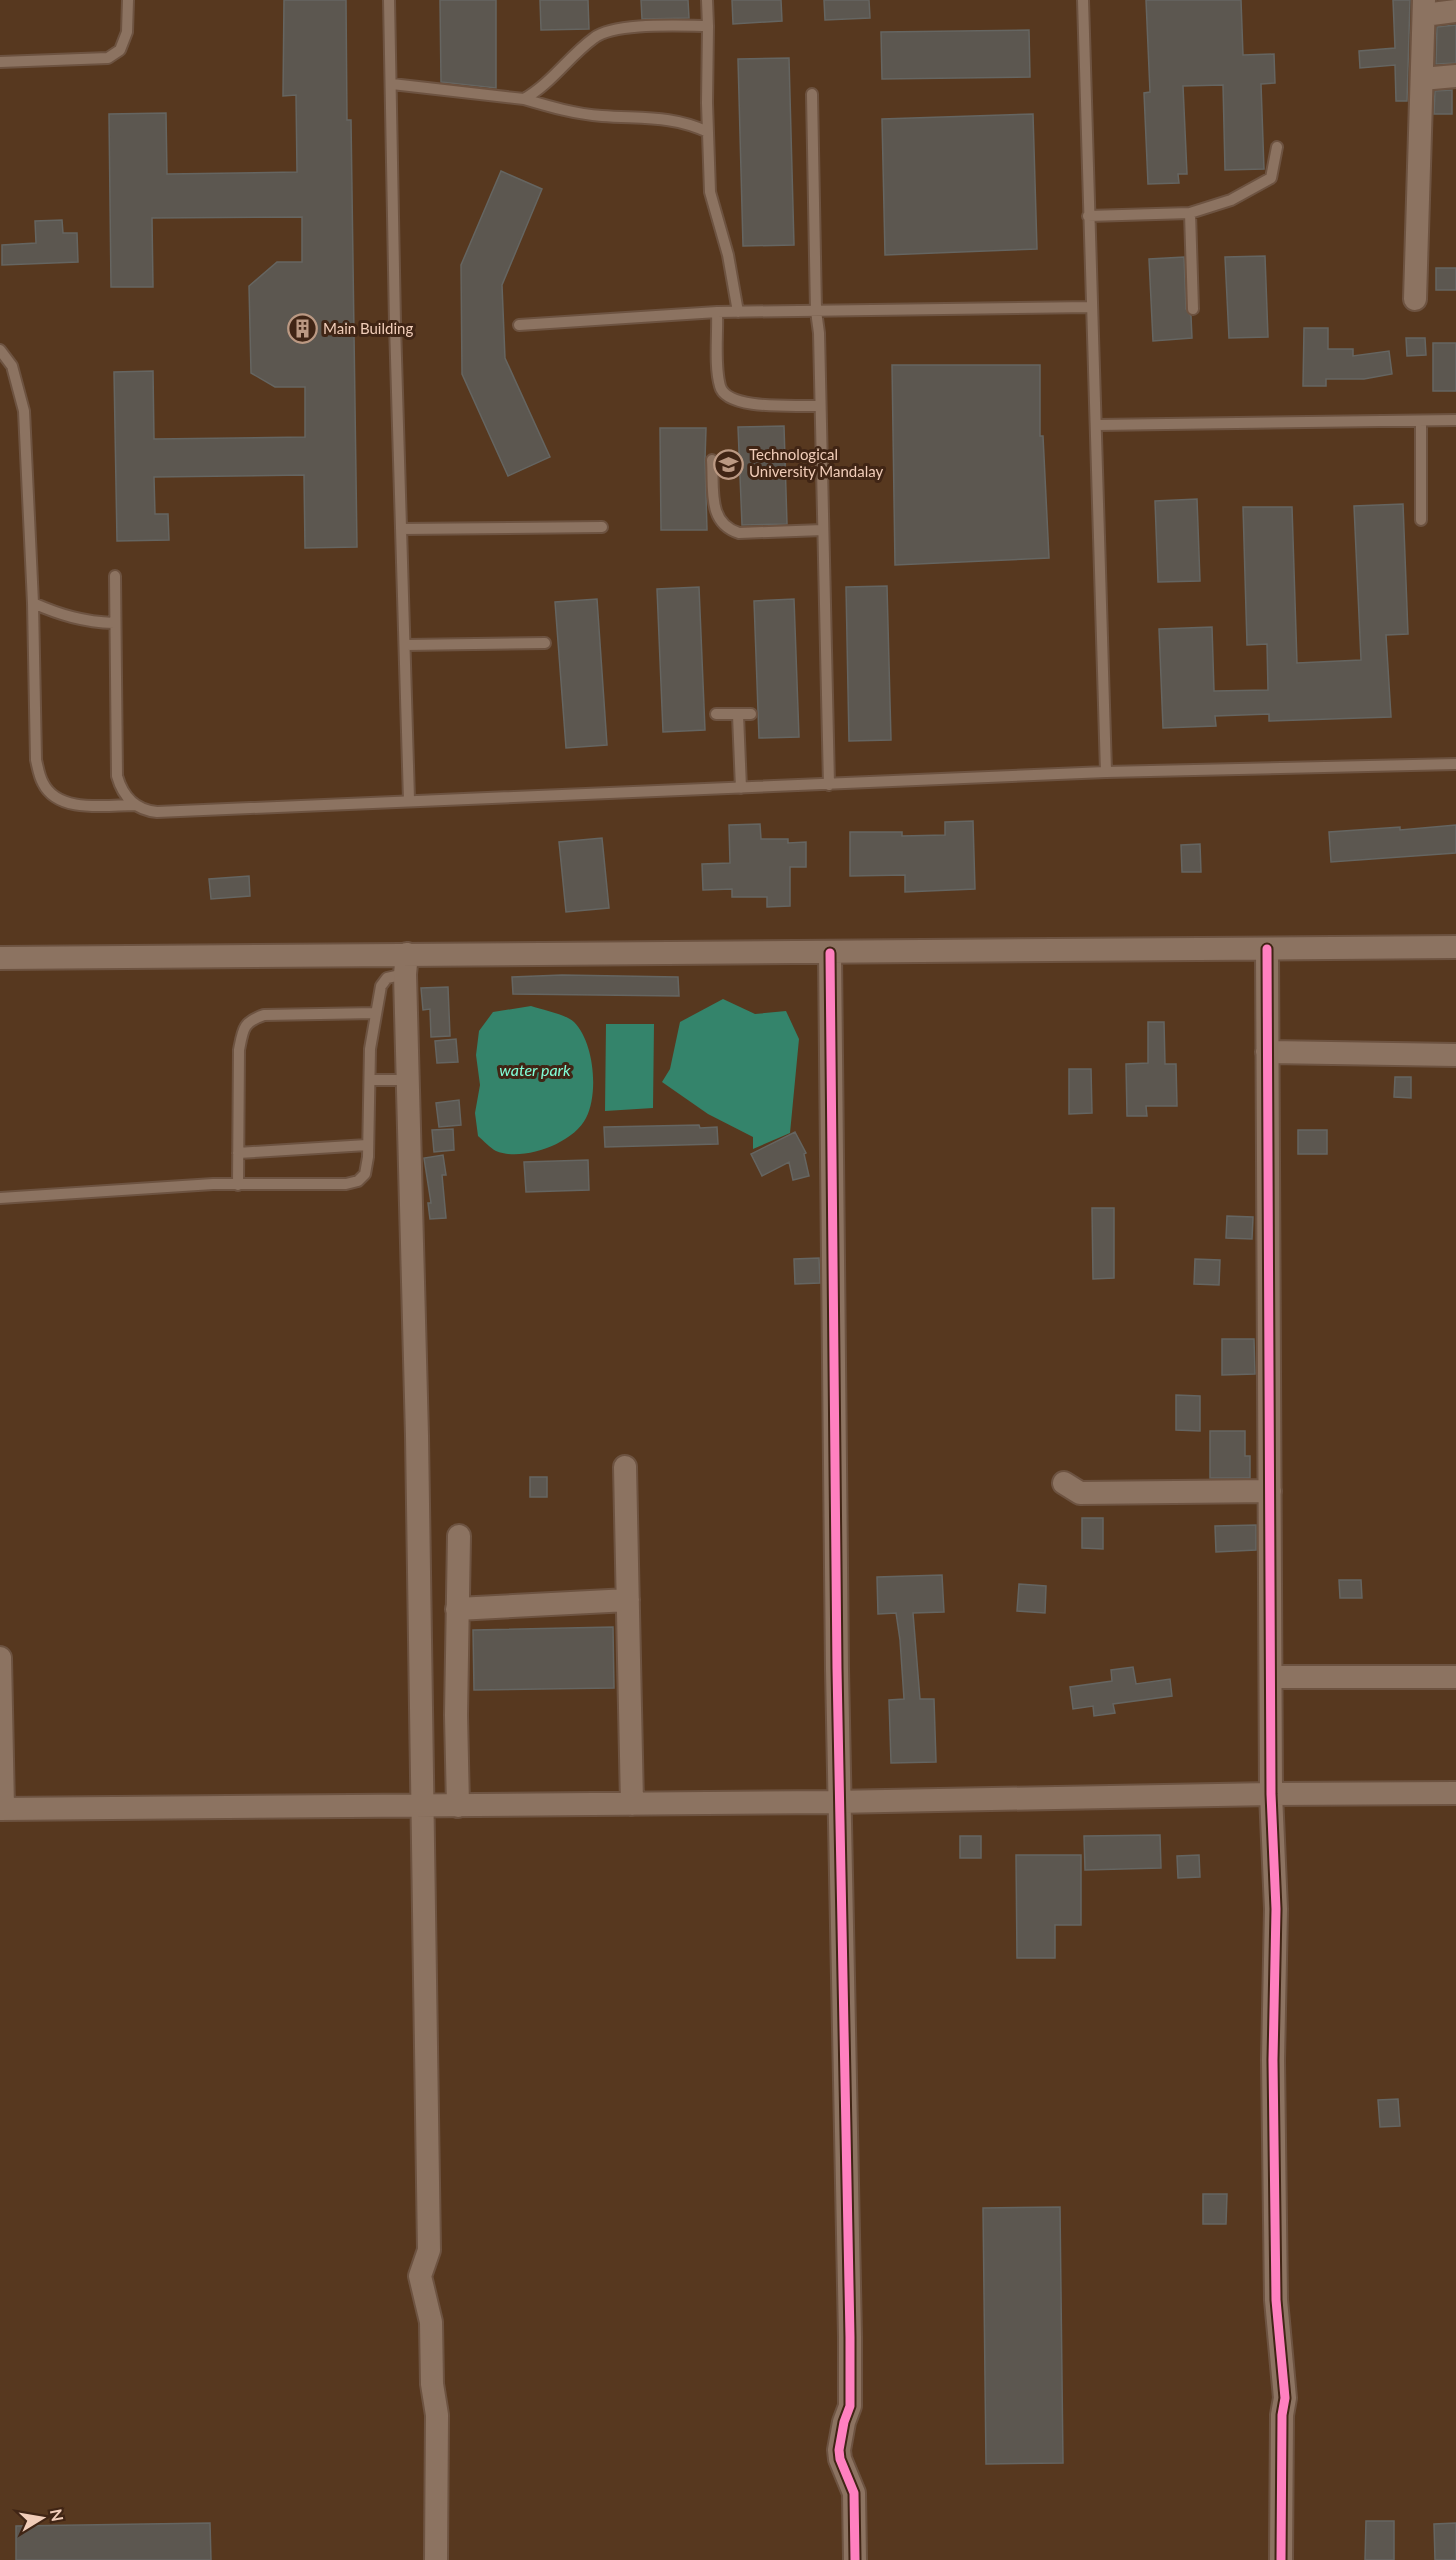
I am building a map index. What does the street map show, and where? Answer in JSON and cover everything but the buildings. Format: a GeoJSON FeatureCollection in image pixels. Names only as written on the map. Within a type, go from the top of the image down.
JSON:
{"type":"FeatureCollection","features":[{"type":"Feature","properties":{"kind":"street"},"geometry":{"type":"LineString","coordinates":[[1415,299],[1424,7],[1456,11]]}},
{"type":"Feature","properties":{"kind":"street"},"geometry":{"type":"LineString","coordinates":[[1422,79],[1456,76]]}},
{"type":"Feature","properties":{"kind":"street"},"geometry":{"type":"LineString","coordinates":[[0,958],[406,964],[830,953],[1456,947]]}},
{"type":"Feature","properties":{"kind":"street"},"geometry":{"type":"LineString","coordinates":[[1268,949],[1271,1794],[1276,1909],[1273,2060],[1276,2300],[1285,2398],[1282,2415],[1281,2560]]}},
{"type":"Feature","properties":{"kind":"street"},"geometry":{"type":"LineString","coordinates":[[830,953],[831,1193],[850,2406],[844,2422],[839,2450],[854,2493],[855,2560]]}},
{"type":"Feature","properties":{"kind":"street"},"geometry":{"type":"LineString","coordinates":[[406,964],[423,1806],[429,2250],[420,2276],[431,2322],[432,2384],[438,2455],[436,2560]]}},
{"type":"Feature","properties":{"kind":"street"},"geometry":{"type":"LineString","coordinates":[[1267,1052],[1456,1055]]}},
{"type":"Feature","properties":{"kind":"street"},"geometry":{"type":"LineString","coordinates":[[625,1467],[632,1804]]}},
{"type":"Feature","properties":{"kind":"street"},"geometry":{"type":"LineString","coordinates":[[1064,1483],[1080,1493],[1270,1491]]}},
{"type":"Feature","properties":{"kind":"street"},"geometry":{"type":"LineString","coordinates":[[458,1806],[459,1536]]}},
{"type":"Feature","properties":{"kind":"street"},"geometry":{"type":"LineString","coordinates":[[457,1609],[628,1600]]}},
{"type":"Feature","properties":{"kind":"street"},"geometry":{"type":"LineString","coordinates":[[0,1658],[2,1809],[841,1802],[1456,1793]]}},
{"type":"Feature","properties":{"kind":"street"},"geometry":{"type":"LineString","coordinates":[[1271,1677],[1456,1677]]}},
{"type":"Feature","properties":{"kind":"lane"},"geometry":{"type":"LineString","coordinates":[[0,62],[108,58],[120,50],[124,41],[127,32],[128,0]]}},
{"type":"Feature","properties":{"kind":"lane"},"geometry":{"type":"LineString","coordinates":[[389,0],[395,324],[409,800]]}},
{"type":"Feature","properties":{"kind":"lane"},"geometry":{"type":"LineString","coordinates":[[707,0],[710,192],[728,255],[738,312]]}},
{"type":"Feature","properties":{"kind":"lane"},"geometry":{"type":"LineString","coordinates":[[1083,0],[1106,772]]}},
{"type":"Feature","properties":{"kind":"lane"},"geometry":{"type":"LineString","coordinates":[[525,99],[541,90],[593,38],[605,31],[678,25],[708,26]]}},
{"type":"Feature","properties":{"kind":"lane"},"geometry":{"type":"LineString","coordinates":[[392,84],[525,99],[564,111],[602,116],[665,118],[688,123],[708,132]]}},
{"type":"Feature","properties":{"kind":"lane"},"geometry":{"type":"LineString","coordinates":[[812,94],[829,785]]}},
{"type":"Feature","properties":{"kind":"lane"},"geometry":{"type":"LineString","coordinates":[[1088,216],[1190,213],[1231,200],[1271,178],[1277,147]]}},
{"type":"Feature","properties":{"kind":"lane"},"geometry":{"type":"LineString","coordinates":[[1190,213],[1193,309]]}},
{"type":"Feature","properties":{"kind":"lane"},"geometry":{"type":"LineString","coordinates":[[519,325],[717,312],[1091,307]]}},
{"type":"Feature","properties":{"kind":"lane"},"geometry":{"type":"LineString","coordinates":[[717,312],[720,388],[729,399],[749,404],[819,406]]}},
{"type":"Feature","properties":{"kind":"lane"},"geometry":{"type":"LineString","coordinates":[[0,350],[12,366],[24,411],[33,603],[36,760],[43,785],[57,798],[71,804],[135,805]]}},
{"type":"Feature","properties":{"kind":"lane"},"geometry":{"type":"LineString","coordinates":[[1097,425],[1456,420]]}},
{"type":"Feature","properties":{"kind":"lane"},"geometry":{"type":"LineString","coordinates":[[1421,421],[1421,520]]}},
{"type":"Feature","properties":{"kind":"lane"},"geometry":{"type":"LineString","coordinates":[[711,460],[716,516],[727,529],[739,533],[822,530]]}},
{"type":"Feature","properties":{"kind":"lane"},"geometry":{"type":"LineString","coordinates":[[401,530],[602,527]]}},
{"type":"Feature","properties":{"kind":"lane"},"geometry":{"type":"LineString","coordinates":[[115,576],[117,776],[122,793],[144,811],[1106,772],[1456,764]]}},
{"type":"Feature","properties":{"kind":"lane"},"geometry":{"type":"LineString","coordinates":[[33,603],[69,618],[114,623]]}},
{"type":"Feature","properties":{"kind":"lane"},"geometry":{"type":"LineString","coordinates":[[405,645],[544,643]]}},
{"type":"Feature","properties":{"kind":"lane"},"geometry":{"type":"LineString","coordinates":[[716,714],[751,714]]}},
{"type":"Feature","properties":{"kind":"lane"},"geometry":{"type":"LineString","coordinates":[[738,715],[741,788]]}},
{"type":"Feature","properties":{"kind":"lane"},"geometry":{"type":"LineString","coordinates":[[0,1198],[213,1184],[346,1184],[358,1180],[365,1174],[370,1049],[381,986],[387,978],[406,964]]}},
{"type":"Feature","properties":{"kind":"lane"},"geometry":{"type":"LineString","coordinates":[[238,1185],[238,1050],[243,1029],[251,1020],[264,1015],[376,1013]]}},
{"type":"Feature","properties":{"kind":"lane"},"geometry":{"type":"LineString","coordinates":[[370,1080],[408,1080]]}},
{"type":"Feature","properties":{"kind":"lane"},"geometry":{"type":"LineString","coordinates":[[238,1153],[367,1145]]}},
{"type":"Feature","properties":{"kind":"water"},"geometry":{"type":"Polygon","coordinates":[[[723,999],[755,1014],[786,1011],[799,1039],[790,1133],[753,1149],[753,1137],[708,1114],[662,1082],[670,1069],[680,1022],[723,999]]]}},
{"type":"Feature","properties":{"kind":"water","name":"water park"},"geometry":{"type":"Polygon","coordinates":[[[531,1006],[565,1017],[574,1022],[581,1031],[592,1068],[590,1108],[579,1127],[559,1143],[532,1152],[507,1154],[494,1150],[478,1136],[475,1113],[480,1085],[476,1055],[479,1031],[493,1012],[531,1006]]]}},
{"type":"Feature","properties":{"kind":"water"},"geometry":{"type":"Polygon","coordinates":[[[606,1024],[654,1024],[653,1108],[605,1111],[606,1024]]]}},
{"type":"Feature","properties":{"kind":"cycle path"},"geometry":{"type":"LineString","coordinates":[[1267,949],[1271,1794],[1276,1909],[1273,2060],[1276,2300],[1285,2398],[1282,2415],[1281,2560]]}},
{"type":"Feature","properties":{"kind":"cycle path"},"geometry":{"type":"LineString","coordinates":[[830,953],[837,1669],[850,2337],[850,2406],[844,2422],[839,2450],[840,2459],[854,2493],[855,2560]]}},
{"type":"Feature","properties":{"kind":"place","name":"Main Building"},"geometry":{"type":"Point","coordinates":[302,329]}},
{"type":"Feature","properties":{"kind":"place","name":"Technological University Mandalay"},"geometry":{"type":"Point","coordinates":[728,464]}}]}
